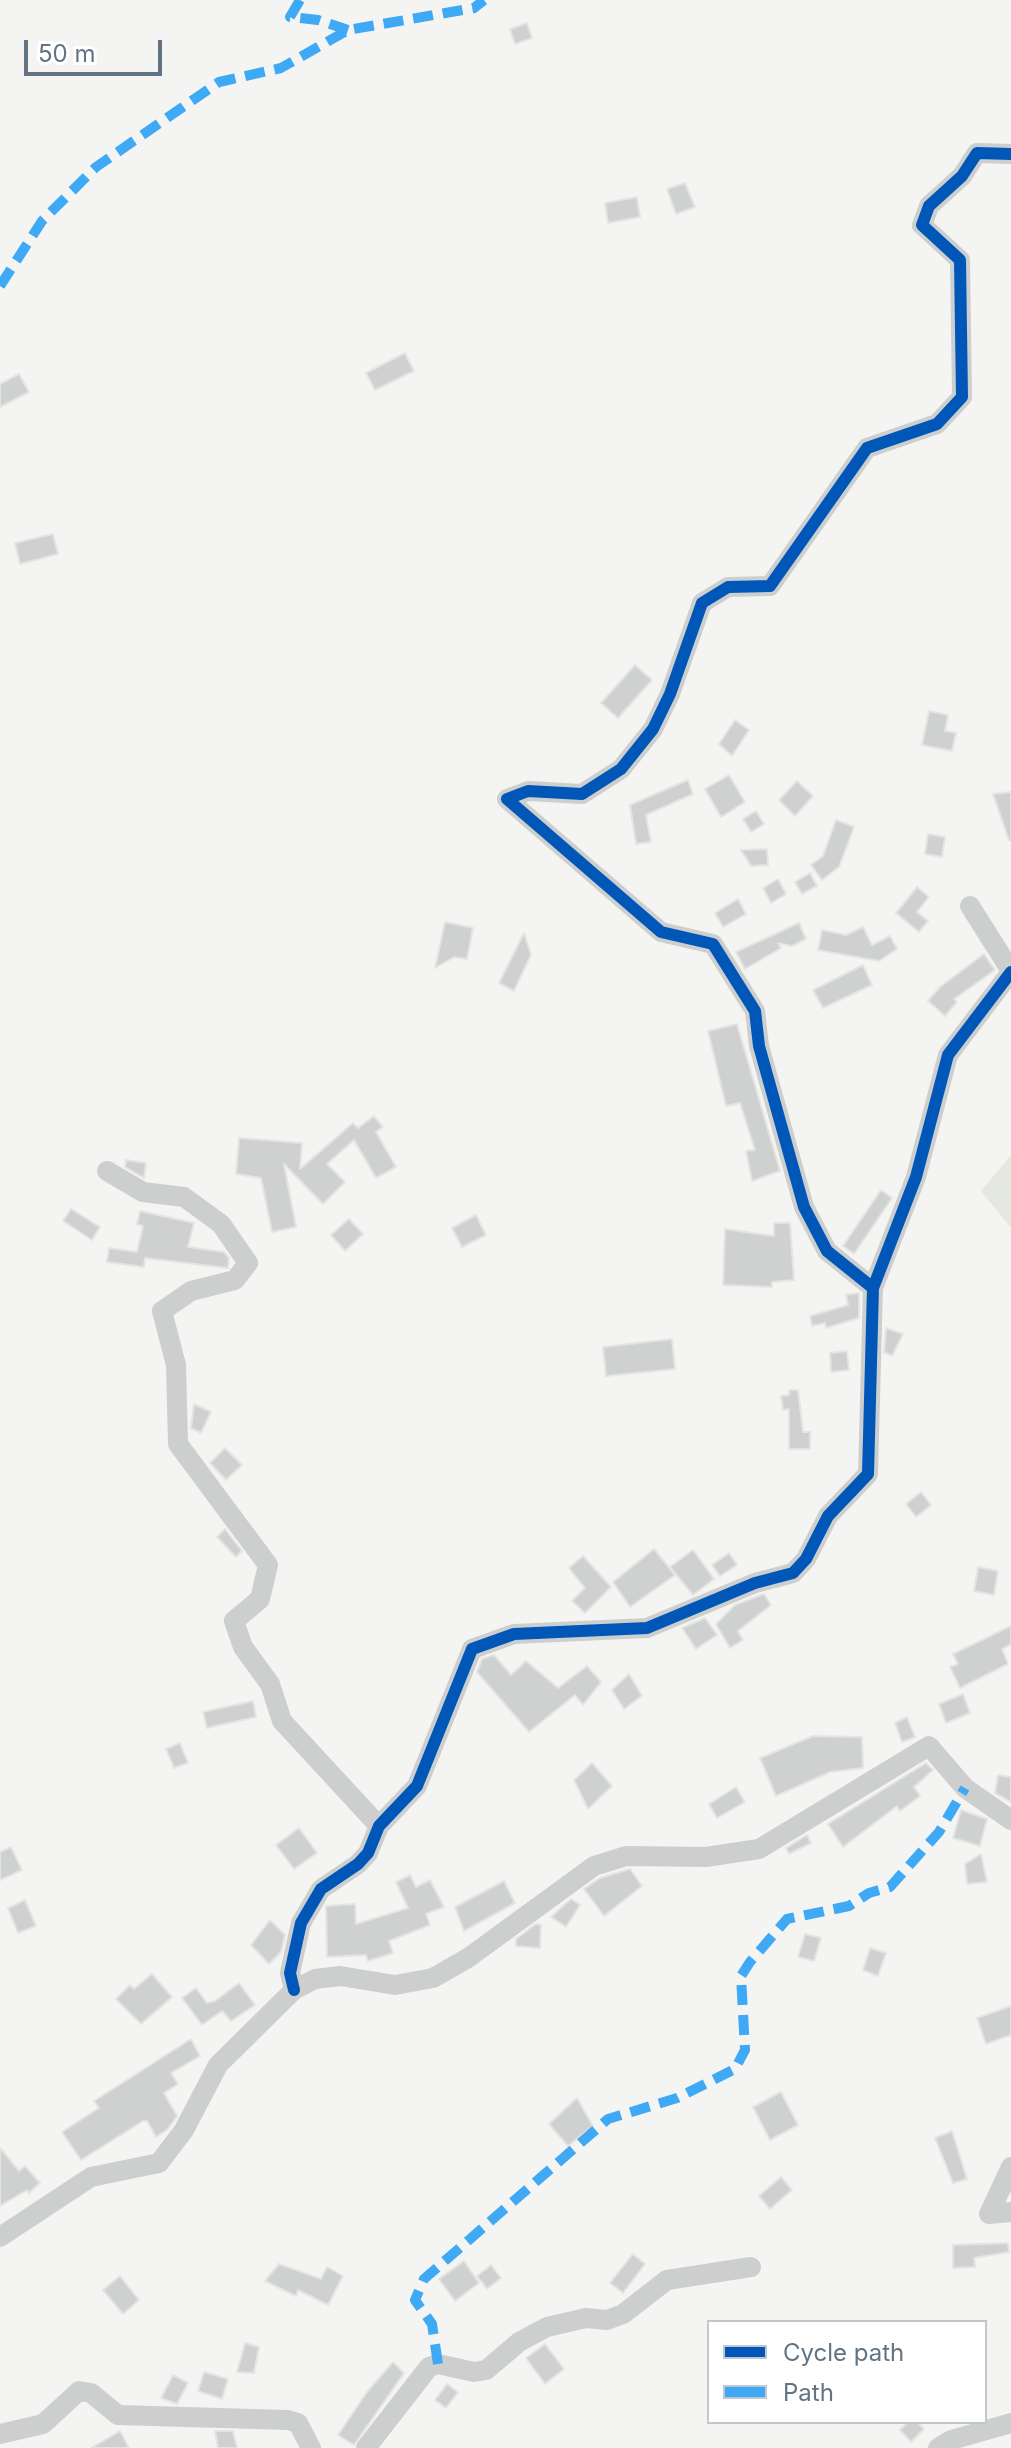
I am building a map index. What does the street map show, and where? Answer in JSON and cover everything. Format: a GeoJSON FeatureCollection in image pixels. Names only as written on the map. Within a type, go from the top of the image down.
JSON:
{"type":"FeatureCollection","features":[{"type":"Feature","properties":{"kind":"street"},"geometry":{"type":"LineString","coordinates":[[873,1288],[827,1251],[804,1207],[759,1046],[755,1011],[713,944],[661,932],[507,799],[528,791],[582,794],[621,769],[653,729],[670,694],[702,603],[728,587],[770,586],[867,448],[937,424],[962,397],[960,260],[922,225],[929,206],[962,176],[977,153],[1011,154]]}},
{"type":"Feature","properties":{"kind":"street"},"geometry":{"type":"LineString","coordinates":[[294,1990],[290,1973],[301,1923],[321,1889],[358,1864],[368,1853],[379,1826],[417,1786],[472,1649],[514,1634],[647,1628],[755,1583],[793,1573],[806,1559],[828,1516],[868,1474],[873,1288],[916,1177],[948,1055],[1011,971],[970,906]]}},
{"type":"Feature","properties":{"kind":"street"},"geometry":{"type":"LineString","coordinates":[[107,1171],[143,1192],[184,1197],[221,1224],[248,1263],[235,1280],[191,1291],[162,1311],[176,1365],[178,1444],[268,1565],[260,1599],[234,1621],[243,1647],[270,1684],[282,1721],[379,1826]]}},
{"type":"Feature","properties":{"kind":"street"},"geometry":{"type":"LineString","coordinates":[[0,2237],[91,2177],[159,2163],[184,2130],[218,2065],[294,1990],[315,1979],[340,1976],[395,1985],[433,1978],[468,1958],[594,1866],[626,1856],[706,1857],[759,1849],[929,1746],[965,1788],[1011,1820]]}},
{"type":"Feature","properties":{"kind":"street"},"geometry":{"type":"LineString","coordinates":[[1011,2167],[989,2214],[1011,2212]]}},
{"type":"Feature","properties":{"kind":"street"},"geometry":{"type":"LineString","coordinates":[[366,2448],[429,2367],[438,2364],[474,2372],[486,2370],[519,2342],[547,2327],[586,2318],[607,2320],[623,2314],[667,2280],[751,2267]]}},
{"type":"Feature","properties":{"kind":"street"},"geometry":{"type":"LineString","coordinates":[[0,2434],[43,2424],[79,2391],[91,2393],[118,2415],[288,2420],[298,2423],[311,2448]]}},
{"type":"Feature","properties":{"kind":"street"},"geometry":{"type":"LineString","coordinates":[[938,2448],[951,2440],[1011,2423]]}},
{"type":"Feature","properties":{"kind":"shaded area"},"geometry":{"type":"Polygon","coordinates":[[[1011,1155],[1011,1228],[981,1191],[1011,1155]]]}},
{"type":"Feature","properties":{"kind":"building"},"geometry":{"type":"Polygon","coordinates":[[[527,23],[532,38],[515,44],[510,29],[527,23]]]}},
{"type":"Feature","properties":{"kind":"building"},"geometry":{"type":"Polygon","coordinates":[[[685,183],[695,207],[676,214],[667,189],[685,183]]]}},
{"type":"Feature","properties":{"kind":"building"},"geometry":{"type":"Polygon","coordinates":[[[637,197],[640,217],[608,223],[605,203],[637,197]]]}},
{"type":"Feature","properties":{"kind":"building"},"geometry":{"type":"Polygon","coordinates":[[[405,353],[414,371],[375,390],[366,373],[405,353]]]}},
{"type":"Feature","properties":{"kind":"building"},"geometry":{"type":"Polygon","coordinates":[[[19,374],[29,392],[0,407],[0,384],[19,374]]]}},
{"type":"Feature","properties":{"kind":"building"},"geometry":{"type":"Polygon","coordinates":[[[53,534],[58,554],[20,564],[15,543],[53,534]]]}},
{"type":"Feature","properties":{"kind":"building"},"geometry":{"type":"Polygon","coordinates":[[[635,665],[652,680],[618,718],[601,703],[635,665]]]}},
{"type":"Feature","properties":{"kind":"building"},"geometry":{"type":"Polygon","coordinates":[[[929,711],[948,715],[945,731],[956,733],[952,751],[922,745],[929,711]]]}},
{"type":"Feature","properties":{"kind":"building"},"geometry":{"type":"Polygon","coordinates":[[[735,720],[749,730],[732,756],[719,744],[735,720]]]}},
{"type":"Feature","properties":{"kind":"building"},"geometry":{"type":"Polygon","coordinates":[[[729,775],[745,802],[721,817],[705,789],[729,775]]]}},
{"type":"Feature","properties":{"kind":"building"},"geometry":{"type":"Polygon","coordinates":[[[688,780],[693,794],[646,815],[651,842],[636,844],[630,805],[688,780]]]}},
{"type":"Feature","properties":{"kind":"building"},"geometry":{"type":"Polygon","coordinates":[[[797,781],[813,796],[795,816],[779,800],[797,781]]]}},
{"type":"Feature","properties":{"kind":"building"},"geometry":{"type":"Polygon","coordinates":[[[1011,792],[1011,840],[1009,840],[993,794],[1011,792]]]}},
{"type":"Feature","properties":{"kind":"building"},"geometry":{"type":"Polygon","coordinates":[[[756,811],[764,824],[751,832],[743,819],[756,811]]]}},
{"type":"Feature","properties":{"kind":"building"},"geometry":{"type":"Polygon","coordinates":[[[836,820],[854,827],[839,867],[822,880],[811,865],[823,856],[836,820]]]}},
{"type":"Feature","properties":{"kind":"building"},"geometry":{"type":"Polygon","coordinates":[[[928,834],[945,837],[942,857],[925,854],[928,834]]]}},
{"type":"Feature","properties":{"kind":"building"},"geometry":{"type":"Polygon","coordinates":[[[767,849],[768,865],[751,866],[741,850],[767,849]]]}},
{"type":"Feature","properties":{"kind":"building"},"geometry":{"type":"Polygon","coordinates":[[[810,873],[817,886],[802,894],[795,882],[810,873]]]}},
{"type":"Feature","properties":{"kind":"building"},"geometry":{"type":"Polygon","coordinates":[[[778,879],[786,894],[771,903],[763,888],[778,879]]]}},
{"type":"Feature","properties":{"kind":"building"},"geometry":{"type":"Polygon","coordinates":[[[917,887],[929,897],[917,912],[928,921],[919,932],[896,913],[917,887]]]}},
{"type":"Feature","properties":{"kind":"building"},"geometry":{"type":"Polygon","coordinates":[[[738,899],[746,914],[723,927],[715,913],[738,899]]]}},
{"type":"Feature","properties":{"kind":"building"},"geometry":{"type":"Polygon","coordinates":[[[445,922],[473,928],[467,959],[454,957],[435,968],[445,922]]]}},
{"type":"Feature","properties":{"kind":"building"},"geometry":{"type":"Polygon","coordinates":[[[799,923],[806,939],[792,946],[778,943],[781,948],[745,969],[736,952],[799,923]]]}},
{"type":"Feature","properties":{"kind":"building"},"geometry":{"type":"Polygon","coordinates":[[[863,927],[872,945],[890,936],[897,949],[879,961],[818,950],[822,930],[846,935],[863,927]]]}},
{"type":"Feature","properties":{"kind":"building"},"geometry":{"type":"Polygon","coordinates":[[[524,933],[531,955],[514,991],[499,983],[524,933]]]}},
{"type":"Feature","properties":{"kind":"building"},"geometry":{"type":"Polygon","coordinates":[[[984,954],[995,970],[954,999],[957,1002],[945,1016],[928,1001],[940,987],[984,954]]]}},
{"type":"Feature","properties":{"kind":"building"},"geometry":{"type":"Polygon","coordinates":[[[863,965],[872,985],[823,1008],[813,990],[863,965]]]}},
{"type":"Feature","properties":{"kind":"building"},"geometry":{"type":"Polygon","coordinates":[[[737,1024],[780,1171],[752,1181],[746,1151],[755,1150],[740,1103],[726,1106],[708,1031],[737,1024]]]}},
{"type":"Feature","properties":{"kind":"building"},"geometry":{"type":"Polygon","coordinates":[[[374,1116],[383,1127],[376,1132],[396,1167],[376,1178],[354,1140],[327,1164],[345,1182],[323,1204],[284,1164],[296,1227],[272,1232],[261,1178],[236,1174],[239,1138],[302,1143],[300,1169],[353,1123],[358,1128],[374,1116]]]}},
{"type":"Feature","properties":{"kind":"building"},"geometry":{"type":"Polygon","coordinates":[[[126,1160],[146,1163],[144,1178],[125,1167],[126,1160]]]}},
{"type":"Feature","properties":{"kind":"building"},"geometry":{"type":"Polygon","coordinates":[[[881,1190],[892,1198],[854,1254],[843,1246],[881,1190]]]}},
{"type":"Feature","properties":{"kind":"building"},"geometry":{"type":"Polygon","coordinates":[[[71,1209],[100,1227],[92,1240],[63,1221],[71,1209]]]}},
{"type":"Feature","properties":{"kind":"building"},"geometry":{"type":"Polygon","coordinates":[[[140,1211],[194,1223],[188,1247],[224,1252],[229,1258],[228,1268],[145,1258],[144,1267],[107,1262],[109,1248],[137,1252],[143,1226],[137,1224],[140,1211]]]}},
{"type":"Feature","properties":{"kind":"building"},"geometry":{"type":"Polygon","coordinates":[[[476,1215],[486,1235],[462,1247],[452,1228],[476,1215]]]}},
{"type":"Feature","properties":{"kind":"building"},"geometry":{"type":"Polygon","coordinates":[[[349,1219],[363,1234],[345,1251],[331,1235],[349,1219]]]}},
{"type":"Feature","properties":{"kind":"building"},"geometry":{"type":"Polygon","coordinates":[[[774,1223],[790,1223],[794,1280],[772,1282],[772,1287],[723,1285],[725,1229],[774,1236],[774,1223]]]}},
{"type":"Feature","properties":{"kind":"building"},"geometry":{"type":"Polygon","coordinates":[[[859,1293],[859,1318],[826,1328],[825,1323],[812,1326],[810,1316],[848,1305],[846,1295],[859,1293]]]}},
{"type":"Feature","properties":{"kind":"building"},"geometry":{"type":"Polygon","coordinates":[[[886,1328],[903,1334],[892,1356],[884,1352],[886,1328]]]}},
{"type":"Feature","properties":{"kind":"building"},"geometry":{"type":"Polygon","coordinates":[[[672,1339],[675,1369],[606,1376],[603,1347],[672,1339]]]}},
{"type":"Feature","properties":{"kind":"building"},"geometry":{"type":"Polygon","coordinates":[[[847,1351],[849,1370],[831,1372],[830,1353],[847,1351]]]}},
{"type":"Feature","properties":{"kind":"building"},"geometry":{"type":"Polygon","coordinates":[[[789,1390],[798,1390],[803,1432],[810,1432],[810,1449],[789,1449],[789,1409],[783,1410],[781,1396],[789,1395],[789,1390]]]}},
{"type":"Feature","properties":{"kind":"building"},"geometry":{"type":"Polygon","coordinates":[[[194,1404],[211,1412],[201,1433],[191,1428],[194,1404]]]}},
{"type":"Feature","properties":{"kind":"building"},"geometry":{"type":"Polygon","coordinates":[[[225,1448],[242,1465],[226,1480],[210,1463],[225,1448]]]}},
{"type":"Feature","properties":{"kind":"building"},"geometry":{"type":"Polygon","coordinates":[[[921,1492],[931,1505],[916,1517],[906,1504],[921,1492]]]}},
{"type":"Feature","properties":{"kind":"building"},"geometry":{"type":"Polygon","coordinates":[[[225,1529],[242,1551],[236,1557],[217,1537],[225,1529]]]}},
{"type":"Feature","properties":{"kind":"building"},"geometry":{"type":"Polygon","coordinates":[[[654,1549],[675,1575],[630,1607],[613,1582],[654,1549]]]}},
{"type":"Feature","properties":{"kind":"building"},"geometry":{"type":"Polygon","coordinates":[[[693,1550],[714,1579],[693,1595],[670,1567],[693,1550]]]}},
{"type":"Feature","properties":{"kind":"building"},"geometry":{"type":"Polygon","coordinates":[[[729,1553],[737,1565],[720,1576],[712,1565],[729,1553]]]}},
{"type":"Feature","properties":{"kind":"building"},"geometry":{"type":"Polygon","coordinates":[[[583,1556],[611,1587],[585,1613],[572,1601],[585,1588],[569,1568],[583,1556]]]}},
{"type":"Feature","properties":{"kind":"building"},"geometry":{"type":"Polygon","coordinates":[[[978,1567],[998,1571],[994,1595],[974,1591],[978,1567]]]}},
{"type":"Feature","properties":{"kind":"building"},"geometry":{"type":"Polygon","coordinates":[[[764,1594],[771,1605],[738,1631],[743,1640],[730,1648],[716,1624],[735,1605],[764,1594]]]}},
{"type":"Feature","properties":{"kind":"building"},"geometry":{"type":"Polygon","coordinates":[[[705,1618],[717,1635],[696,1649],[682,1628],[705,1618]]]}},
{"type":"Feature","properties":{"kind":"building"},"geometry":{"type":"Polygon","coordinates":[[[1011,1626],[1011,1644],[1002,1649],[1008,1664],[960,1688],[950,1667],[958,1664],[953,1654],[1011,1626]]]}},
{"type":"Feature","properties":{"kind":"building"},"geometry":{"type":"Polygon","coordinates":[[[494,1655],[511,1675],[526,1661],[558,1688],[587,1666],[601,1682],[583,1705],[575,1695],[529,1732],[477,1672],[482,1659],[494,1655]]]}},
{"type":"Feature","properties":{"kind":"building"},"geometry":{"type":"Polygon","coordinates":[[[629,1674],[642,1696],[624,1709],[612,1690],[629,1674]]]}},
{"type":"Feature","properties":{"kind":"building"},"geometry":{"type":"Polygon","coordinates":[[[963,1694],[970,1713],[946,1723],[939,1704],[963,1694]]]}},
{"type":"Feature","properties":{"kind":"building"},"geometry":{"type":"Polygon","coordinates":[[[253,1701],[256,1717],[207,1728],[203,1712],[253,1701]]]}},
{"type":"Feature","properties":{"kind":"building"},"geometry":{"type":"Polygon","coordinates":[[[907,1717],[915,1737],[902,1742],[895,1723],[907,1717]]]}},
{"type":"Feature","properties":{"kind":"building"},"geometry":{"type":"Polygon","coordinates":[[[813,1736],[862,1737],[863,1768],[830,1772],[776,1796],[760,1758],[813,1736]]]}},
{"type":"Feature","properties":{"kind":"building"},"geometry":{"type":"Polygon","coordinates":[[[180,1743],[188,1763],[174,1768],[166,1749],[180,1743]]]}},
{"type":"Feature","properties":{"kind":"building"},"geometry":{"type":"Polygon","coordinates":[[[592,1763],[612,1786],[588,1809],[574,1780],[592,1763]]]}},
{"type":"Feature","properties":{"kind":"building"},"geometry":{"type":"Polygon","coordinates":[[[926,1763],[933,1770],[914,1787],[920,1796],[900,1811],[897,1806],[843,1847],[828,1824],[926,1763]]]}},
{"type":"Feature","properties":{"kind":"building"},"geometry":{"type":"Polygon","coordinates":[[[998,1775],[1011,1777],[1011,1802],[995,1793],[998,1775]]]}},
{"type":"Feature","properties":{"kind":"building"},"geometry":{"type":"Polygon","coordinates":[[[736,1787],[745,1802],[717,1818],[709,1804],[736,1787]]]}},
{"type":"Feature","properties":{"kind":"building"},"geometry":{"type":"Polygon","coordinates":[[[961,1810],[987,1819],[980,1846],[953,1838],[961,1810]]]}},
{"type":"Feature","properties":{"kind":"building"},"geometry":{"type":"Polygon","coordinates":[[[299,1828],[317,1853],[294,1869],[276,1845],[299,1828]]]}},
{"type":"Feature","properties":{"kind":"building"},"geometry":{"type":"Polygon","coordinates":[[[807,1835],[811,1843],[789,1854],[786,1848],[807,1835]]]}},
{"type":"Feature","properties":{"kind":"building"},"geometry":{"type":"Polygon","coordinates":[[[11,1847],[22,1870],[0,1880],[0,1852],[11,1847]]]}},
{"type":"Feature","properties":{"kind":"building"},"geometry":{"type":"Polygon","coordinates":[[[981,1854],[987,1882],[967,1884],[965,1864],[981,1854]]]}},
{"type":"Feature","properties":{"kind":"building"},"geometry":{"type":"Polygon","coordinates":[[[630,1869],[642,1886],[604,1916],[584,1889],[600,1878],[630,1869]]]}},
{"type":"Feature","properties":{"kind":"building"},"geometry":{"type":"Polygon","coordinates":[[[410,1875],[416,1887],[430,1880],[444,1907],[426,1914],[430,1925],[389,1941],[393,1953],[368,1961],[366,1955],[327,1957],[326,1906],[355,1904],[356,1924],[408,1908],[396,1882],[410,1875]]]}},
{"type":"Feature","properties":{"kind":"building"},"geometry":{"type":"Polygon","coordinates":[[[504,1881],[515,1903],[464,1931],[455,1907],[504,1881]]]}},
{"type":"Feature","properties":{"kind":"building"},"geometry":{"type":"Polygon","coordinates":[[[571,1899],[580,1905],[566,1927],[551,1917],[571,1899]]]}},
{"type":"Feature","properties":{"kind":"building"},"geometry":{"type":"Polygon","coordinates":[[[25,1900],[36,1926],[18,1933],[8,1908],[25,1900]]]}},
{"type":"Feature","properties":{"kind":"building"},"geometry":{"type":"Polygon","coordinates":[[[270,1920],[285,1935],[281,1952],[269,1964],[251,1945],[270,1920]]]}},
{"type":"Feature","properties":{"kind":"building"},"geometry":{"type":"Polygon","coordinates":[[[536,1924],[541,1925],[540,1948],[516,1946],[516,1939],[536,1924]]]}},
{"type":"Feature","properties":{"kind":"building"},"geometry":{"type":"Polygon","coordinates":[[[805,1934],[821,1938],[814,1961],[798,1957],[805,1934]]]}},
{"type":"Feature","properties":{"kind":"building"},"geometry":{"type":"Polygon","coordinates":[[[870,1948],[886,1953],[878,1976],[863,1970],[870,1948]]]}},
{"type":"Feature","properties":{"kind":"building"},"geometry":{"type":"Polygon","coordinates":[[[152,1974],[172,1997],[141,2024],[116,1999],[130,1985],[134,1989],[152,1974]]]}},
{"type":"Feature","properties":{"kind":"building"},"geometry":{"type":"Polygon","coordinates":[[[239,1983],[255,2005],[231,2021],[222,2011],[202,2025],[182,1998],[196,1988],[207,2003],[215,2001],[239,1983]]]}},
{"type":"Feature","properties":{"kind":"building"},"geometry":{"type":"Polygon","coordinates":[[[1011,2006],[1011,2035],[986,2044],[977,2018],[1011,2006]]]}},
{"type":"Feature","properties":{"kind":"building"},"geometry":{"type":"Polygon","coordinates":[[[191,2039],[200,2056],[171,2073],[178,2084],[164,2093],[177,2116],[167,2130],[156,2137],[147,2121],[143,2121],[81,2160],[62,2132],[99,2108],[94,2101],[191,2039]]]}},
{"type":"Feature","properties":{"kind":"building"},"geometry":{"type":"Polygon","coordinates":[[[781,2092],[798,2125],[770,2140],[753,2107],[781,2092]]]}},
{"type":"Feature","properties":{"kind":"building"},"geometry":{"type":"Polygon","coordinates":[[[577,2098],[593,2126],[568,2146],[549,2124],[577,2098]]]}},
{"type":"Feature","properties":{"kind":"building"},"geometry":{"type":"Polygon","coordinates":[[[952,2131],[967,2179],[953,2183],[935,2138],[952,2131]]]}},
{"type":"Feature","properties":{"kind":"building"},"geometry":{"type":"Polygon","coordinates":[[[0,2148],[19,2171],[25,2166],[40,2183],[29,2193],[27,2190],[0,2206],[0,2148]]]}},
{"type":"Feature","properties":{"kind":"building"},"geometry":{"type":"Polygon","coordinates":[[[781,2177],[792,2190],[770,2209],[759,2196],[781,2177]]]}},
{"type":"Feature","properties":{"kind":"building"},"geometry":{"type":"Polygon","coordinates":[[[1008,2243],[1009,2252],[974,2258],[975,2267],[953,2268],[953,2245],[1008,2243]]]}},
{"type":"Feature","properties":{"kind":"building"},"geometry":{"type":"Polygon","coordinates":[[[633,2254],[645,2264],[623,2293],[610,2283],[633,2254]]]}},
{"type":"Feature","properties":{"kind":"building"},"geometry":{"type":"Polygon","coordinates":[[[464,2261],[479,2283],[455,2301],[439,2279],[464,2261]]]}},
{"type":"Feature","properties":{"kind":"building"},"geometry":{"type":"Polygon","coordinates":[[[279,2264],[321,2279],[327,2267],[343,2276],[328,2305],[298,2290],[296,2296],[265,2281],[279,2264]]]}},
{"type":"Feature","properties":{"kind":"building"},"geometry":{"type":"Polygon","coordinates":[[[491,2265],[501,2278],[487,2289],[477,2276],[491,2265]]]}},
{"type":"Feature","properties":{"kind":"building"},"geometry":{"type":"Polygon","coordinates":[[[120,2276],[139,2300],[123,2314],[103,2290],[120,2276]]]}},
{"type":"Feature","properties":{"kind":"building"},"geometry":{"type":"Polygon","coordinates":[[[245,2343],[259,2347],[254,2373],[237,2372],[245,2343]]]}},
{"type":"Feature","properties":{"kind":"building"},"geometry":{"type":"Polygon","coordinates":[[[545,2344],[564,2369],[545,2384],[526,2358],[545,2344]]]}},
{"type":"Feature","properties":{"kind":"building"},"geometry":{"type":"Polygon","coordinates":[[[393,2362],[404,2373],[354,2445],[338,2435],[367,2392],[393,2362]]]}},
{"type":"Feature","properties":{"kind":"building"},"geometry":{"type":"Polygon","coordinates":[[[204,2372],[228,2379],[222,2399],[198,2391],[204,2372]]]}},
{"type":"Feature","properties":{"kind":"building"},"geometry":{"type":"Polygon","coordinates":[[[173,2375],[188,2383],[177,2404],[161,2398],[173,2375]]]}},
{"type":"Feature","properties":{"kind":"building"},"geometry":{"type":"Polygon","coordinates":[[[447,2384],[458,2392],[446,2408],[435,2400],[447,2384]]]}},
{"type":"Feature","properties":{"kind":"building"},"geometry":{"type":"Polygon","coordinates":[[[906,2424],[919,2424],[924,2429],[911,2442],[900,2430],[906,2424]]]}},
{"type":"Feature","properties":{"kind":"building"},"geometry":{"type":"Polygon","coordinates":[[[120,2431],[129,2448],[91,2448],[120,2431]]]}},
{"type":"Feature","properties":{"kind":"building"},"geometry":{"type":"Polygon","coordinates":[[[215,2431],[233,2431],[237,2448],[218,2448],[215,2431]]]}},
{"type":"Feature","properties":{"kind":"marked path"},"geometry":{"type":"LineString","coordinates":[[300,0],[290,17],[318,20],[348,30]]}},
{"type":"Feature","properties":{"kind":"marked path"},"geometry":{"type":"LineString","coordinates":[[0,286],[42,221],[96,167],[219,82],[281,68],[348,30],[474,8],[484,0]]}},
{"type":"Feature","properties":{"kind":"marked path"},"geometry":{"type":"LineString","coordinates":[[438,2364],[432,2324],[415,2300],[424,2279],[608,2119],[677,2098],[735,2069],[745,2050],[741,1976],[750,1962],[787,1919],[849,1906],[869,1893],[890,1887],[939,1832],[965,1788]]}},
{"type":"Feature","properties":{"kind":"cycle path"},"geometry":{"type":"LineString","coordinates":[[873,1288],[827,1251],[804,1207],[759,1046],[755,1011],[713,944],[661,932],[507,799],[528,791],[582,794],[621,769],[653,729],[670,694],[702,603],[728,587],[770,586],[867,448],[937,424],[962,397],[960,260],[922,225],[929,206],[962,176],[977,153],[1011,154]]}},
{"type":"Feature","properties":{"kind":"cycle path"},"geometry":{"type":"LineString","coordinates":[[294,1990],[290,1973],[301,1923],[321,1889],[358,1864],[368,1853],[379,1826],[417,1786],[472,1649],[514,1634],[647,1628],[755,1583],[793,1573],[806,1559],[828,1516],[868,1474],[873,1288],[916,1177],[948,1055],[1011,972]]}}]}
